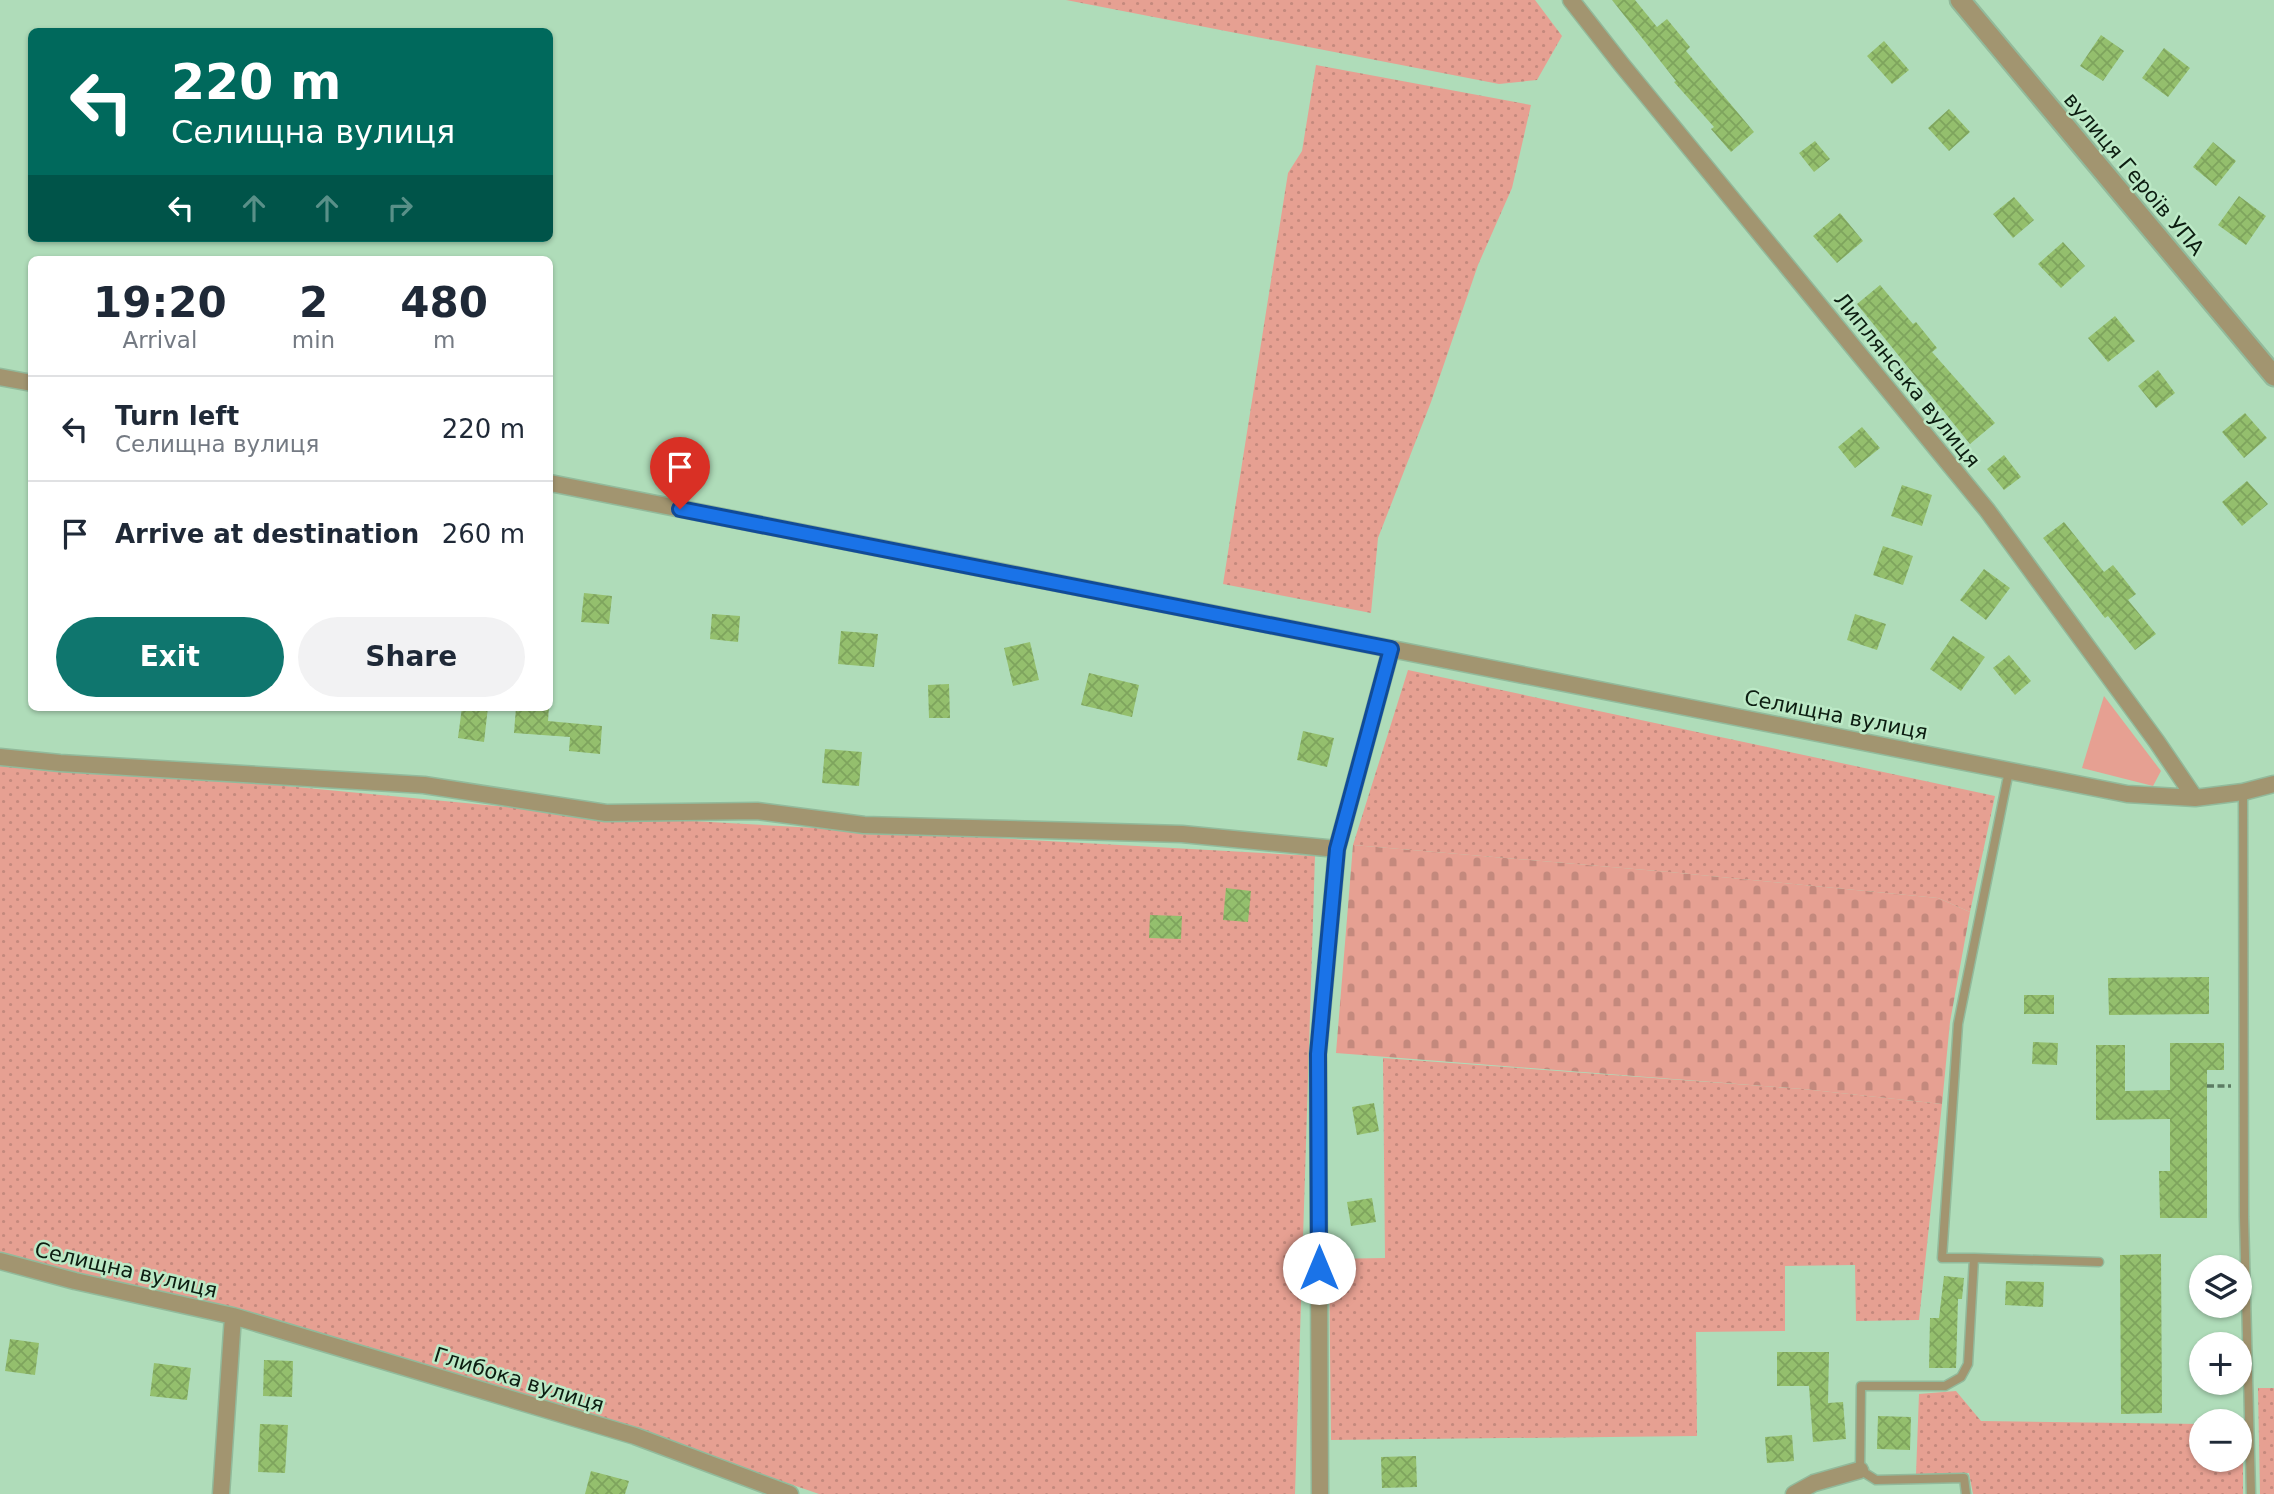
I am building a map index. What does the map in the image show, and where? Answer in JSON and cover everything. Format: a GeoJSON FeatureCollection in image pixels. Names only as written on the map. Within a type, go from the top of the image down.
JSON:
{"type":"FeatureCollection","features":[{"type":"Feature","properties":{"kind":"street","name":"Липлянська вулиця"},"geometry":{"type":"LineString","coordinates":[[1572,0],[1622,65],[1987,510],[2195,798]]}},
{"type":"Feature","properties":{"kind":"street","name":"вулиця Героїв УПА"},"geometry":{"type":"LineString","coordinates":[[1960,0],[2274,376]]}},
{"type":"Feature","properties":{"kind":"street"},"geometry":{"type":"LineString","coordinates":[[0,377],[28,382]]}},
{"type":"Feature","properties":{"kind":"street","name":"Селищна вулиця"},"geometry":{"type":"LineString","coordinates":[[553,484],[2127,794],[2195,798],[2243,792],[2274,784]]}},
{"type":"Feature","properties":{"kind":"street"},"geometry":{"type":"LineString","coordinates":[[1320,1494],[1318,1054],[1337,849],[1391,649]]}},
{"type":"Feature","properties":{"kind":"street"},"geometry":{"type":"LineString","coordinates":[[0,757],[424,785],[606,813],[757,811],[864,825],[1182,834],[1337,849]]}},
{"type":"Feature","properties":{"kind":"street","name":"Селищна вулиця"},"geometry":{"type":"LineString","coordinates":[[0,1261],[75,1281],[233,1316],[221,1494]]}},
{"type":"Feature","properties":{"kind":"street","name":"Глибока вулиця"},"geometry":{"type":"LineString","coordinates":[[233,1316],[635,1436],[790,1494]]}},
{"type":"Feature","properties":{"kind":"street"},"geometry":{"type":"LineString","coordinates":[[1794,1494],[1814,1483],[1860,1471]]}},
{"type":"Feature","properties":{"kind":"lane"},"geometry":{"type":"LineString","coordinates":[[2009,771],[1958,1024],[1942,1258],[2099,1262]]}},
{"type":"Feature","properties":{"kind":"lane"},"geometry":{"type":"LineString","coordinates":[[2243,792],[2244,1217],[2251,1494]]}},
{"type":"Feature","properties":{"kind":"lane"},"geometry":{"type":"LineString","coordinates":[[1966,1494],[1964,1478],[1876,1480],[1860,1471],[1861,1386],[1945,1386],[1961,1377],[1968,1364],[1974,1258]]}},
{"type":"Feature","properties":{"kind":"path"},"geometry":{"type":"LineString","coordinates":[[2207,1086],[2244,1086]]}},
{"type":"Feature","properties":{"kind":"green space"},"geometry":{"type":"Polygon","coordinates":[[[1066,0],[1535,0],[1562,36],[1537,80],[1499,84],[1066,0]]]}},
{"type":"Feature","properties":{"kind":"green space"},"geometry":{"type":"Polygon","coordinates":[[[1316,65],[1531,105],[1512,188],[1478,265],[1431,402],[1378,538],[1371,613],[1223,584],[1288,173],[1302,151],[1316,65]]]}},
{"type":"Feature","properties":{"kind":"green space"},"geometry":{"type":"Polygon","coordinates":[[[1408,670],[1995,796],[1970,912],[1938,898],[1353,845],[1408,670]]]}},
{"type":"Feature","properties":{"kind":"green space"},"geometry":{"type":"Polygon","coordinates":[[[2104,696],[2161,771],[2153,786],[2082,768],[2104,696]]]}},
{"type":"Feature","properties":{"kind":"green space"},"geometry":{"type":"Polygon","coordinates":[[[0,759],[602,816],[1315,856],[1295,1494],[819,1494],[556,1403],[206,1305],[0,1253],[0,759]]]}},
{"type":"Feature","properties":{"kind":"green space"},"geometry":{"type":"Polygon","coordinates":[[[1353,845],[1938,898],[1970,912],[1950,1022],[1942,1104],[1803,1089],[1336,1053],[1353,845]]]}},
{"type":"Feature","properties":{"kind":"green space"},"geometry":{"type":"Polygon","coordinates":[[[1383,1058],[1803,1089],[1942,1104],[1919,1320],[1856,1321],[1855,1265],[1785,1266],[1785,1331],[1696,1332],[1697,1436],[1331,1440],[1329,1259],[1385,1258],[1383,1058]]]}},
{"type":"Feature","properties":{"kind":"green space"},"geometry":{"type":"Polygon","coordinates":[[[2258,1388],[2274,1388],[2274,1494],[2260,1494],[2258,1388]]]}},
{"type":"Feature","properties":{"kind":"green space"},"geometry":{"type":"Polygon","coordinates":[[[1956,1391],[1981,1421],[2189,1424],[2189,1472],[2243,1472],[2243,1494],[1973,1494],[1969,1473],[1916,1474],[1919,1394],[1956,1391]]]}},
{"type":"Feature","properties":{"kind":"building"},"geometry":{"type":"Polygon","coordinates":[[[1612,0],[1635,0],[1657,27],[1667,19],[1690,47],[1686,51],[1754,132],[1731,152],[1612,0]]]}},
{"type":"Feature","properties":{"kind":"building"},"geometry":{"type":"Polygon","coordinates":[[[2101,35],[2124,51],[2103,81],[2080,66],[2101,35]]]}},
{"type":"Feature","properties":{"kind":"building"},"geometry":{"type":"Polygon","coordinates":[[[1884,41],[1909,70],[1892,84],[1867,56],[1884,41]]]}},
{"type":"Feature","properties":{"kind":"building"},"geometry":{"type":"Polygon","coordinates":[[[2164,48],[2190,68],[2168,97],[2142,78],[2164,48]]]}},
{"type":"Feature","properties":{"kind":"building"},"geometry":{"type":"Polygon","coordinates":[[[1949,109],[1970,132],[1949,151],[1928,128],[1949,109]]]}},
{"type":"Feature","properties":{"kind":"building"},"geometry":{"type":"Polygon","coordinates":[[[1815,141],[1830,159],[1814,172],[1799,153],[1815,141]]]}},
{"type":"Feature","properties":{"kind":"building"},"geometry":{"type":"Polygon","coordinates":[[[2213,142],[2236,161],[2216,186],[2193,167],[2213,142]]]}},
{"type":"Feature","properties":{"kind":"building"},"geometry":{"type":"Polygon","coordinates":[[[2239,196],[2266,216],[2246,245],[2218,225],[2239,196]]]}},
{"type":"Feature","properties":{"kind":"building"},"geometry":{"type":"Polygon","coordinates":[[[2014,197],[2034,220],[2013,238],[1993,214],[2014,197]]]}},
{"type":"Feature","properties":{"kind":"building"},"geometry":{"type":"Polygon","coordinates":[[[1840,213],[1863,241],[1837,263],[1813,236],[1840,213]]]}},
{"type":"Feature","properties":{"kind":"building"},"geometry":{"type":"Polygon","coordinates":[[[2063,242],[2085,266],[2061,288],[2038,264],[2063,242]]]}},
{"type":"Feature","properties":{"kind":"building"},"geometry":{"type":"Polygon","coordinates":[[[1880,285],[1913,324],[1916,322],[1937,348],[1932,352],[1995,423],[1970,444],[1857,304],[1880,285]]]}},
{"type":"Feature","properties":{"kind":"building"},"geometry":{"type":"Polygon","coordinates":[[[2115,316],[2135,341],[2108,362],[2088,338],[2115,316]]]}},
{"type":"Feature","properties":{"kind":"building"},"geometry":{"type":"Polygon","coordinates":[[[2158,370],[2175,393],[2156,408],[2138,386],[2158,370]]]}},
{"type":"Feature","properties":{"kind":"building"},"geometry":{"type":"Polygon","coordinates":[[[2245,413],[2267,438],[2244,458],[2222,432],[2245,413]]]}},
{"type":"Feature","properties":{"kind":"building"},"geometry":{"type":"Polygon","coordinates":[[[1862,427],[1880,448],[1855,468],[1838,447],[1862,427]]]}},
{"type":"Feature","properties":{"kind":"building"},"geometry":{"type":"Polygon","coordinates":[[[2004,455],[2021,477],[2004,490],[1987,469],[2004,455]]]}},
{"type":"Feature","properties":{"kind":"building"},"geometry":{"type":"Polygon","coordinates":[[[2247,481],[2268,504],[2242,526],[2222,502],[2247,481]]]}},
{"type":"Feature","properties":{"kind":"building"},"geometry":{"type":"Polygon","coordinates":[[[1902,485],[1932,495],[1922,526],[1891,516],[1902,485]]]}},
{"type":"Feature","properties":{"kind":"building"},"geometry":{"type":"Polygon","coordinates":[[[2064,522],[2104,572],[2113,565],[2136,594],[2128,600],[2156,634],[2135,650],[2108,616],[2105,618],[2043,538],[2064,522]]]}},
{"type":"Feature","properties":{"kind":"building"},"geometry":{"type":"Polygon","coordinates":[[[1883,546],[1913,556],[1903,585],[1873,575],[1883,546]]]}},
{"type":"Feature","properties":{"kind":"building"},"geometry":{"type":"Polygon","coordinates":[[[1984,569],[2010,588],[1986,620],[1960,600],[1984,569]]]}},
{"type":"Feature","properties":{"kind":"building"},"geometry":{"type":"Polygon","coordinates":[[[584,593],[612,596],[609,624],[581,622],[584,593]]]}},
{"type":"Feature","properties":{"kind":"building"},"geometry":{"type":"Polygon","coordinates":[[[712,614],[740,616],[738,642],[710,639],[712,614]]]}},
{"type":"Feature","properties":{"kind":"building"},"geometry":{"type":"Polygon","coordinates":[[[1855,614],[1886,624],[1877,650],[1847,640],[1855,614]]]}},
{"type":"Feature","properties":{"kind":"building"},"geometry":{"type":"Polygon","coordinates":[[[841,631],[878,634],[874,667],[838,664],[841,631]]]}},
{"type":"Feature","properties":{"kind":"building"},"geometry":{"type":"Polygon","coordinates":[[[1953,636],[1985,657],[1961,691],[1930,669],[1953,636]]]}},
{"type":"Feature","properties":{"kind":"building"},"geometry":{"type":"Polygon","coordinates":[[[1030,642],[1039,680],[1013,686],[1004,648],[1030,642]]]}},
{"type":"Feature","properties":{"kind":"building"},"geometry":{"type":"Polygon","coordinates":[[[2009,655],[2031,681],[2015,695],[1993,668],[2009,655]]]}},
{"type":"Feature","properties":{"kind":"building"},"geometry":{"type":"Polygon","coordinates":[[[1089,673],[1139,685],[1132,717],[1081,705],[1089,673]]]}},
{"type":"Feature","properties":{"kind":"building"},"geometry":{"type":"Polygon","coordinates":[[[949,684],[950,718],[929,718],[928,685],[949,684]]]}},
{"type":"Feature","properties":{"kind":"building"},"geometry":{"type":"Polygon","coordinates":[[[461,711],[488,711],[484,742],[458,738],[461,711]]]}},
{"type":"Feature","properties":{"kind":"building"},"geometry":{"type":"Polygon","coordinates":[[[516,711],[549,711],[548,721],[602,726],[600,754],[569,751],[570,737],[514,733],[516,711]]]}},
{"type":"Feature","properties":{"kind":"building"},"geometry":{"type":"Polygon","coordinates":[[[1303,731],[1334,738],[1327,767],[1297,760],[1303,731]]]}},
{"type":"Feature","properties":{"kind":"building"},"geometry":{"type":"Polygon","coordinates":[[[825,749],[862,752],[859,786],[822,783],[825,749]]]}},
{"type":"Feature","properties":{"kind":"building"},"geometry":{"type":"Polygon","coordinates":[[[1226,888],[1251,891],[1248,922],[1223,920],[1226,888]]]}},
{"type":"Feature","properties":{"kind":"building"},"geometry":{"type":"Polygon","coordinates":[[[1150,915],[1182,916],[1181,939],[1149,938],[1150,915]]]}},
{"type":"Feature","properties":{"kind":"building"},"geometry":{"type":"Polygon","coordinates":[[[2209,977],[2209,1014],[2109,1015],[2108,978],[2209,977]]]}},
{"type":"Feature","properties":{"kind":"building"},"geometry":{"type":"Polygon","coordinates":[[[2024,995],[2054,995],[2054,1014],[2024,1014],[2024,995]]]}},
{"type":"Feature","properties":{"kind":"building"},"geometry":{"type":"Polygon","coordinates":[[[2033,1042],[2058,1043],[2057,1065],[2032,1064],[2033,1042]]]}},
{"type":"Feature","properties":{"kind":"building"},"geometry":{"type":"Polygon","coordinates":[[[2170,1043],[2224,1043],[2224,1070],[2207,1070],[2207,1218],[2160,1218],[2159,1171],[2170,1171],[2170,1119],[2096,1120],[2096,1045],[2125,1045],[2125,1091],[2170,1090],[2170,1043]]]}},
{"type":"Feature","properties":{"kind":"building"},"geometry":{"type":"Polygon","coordinates":[[[1374,1103],[1379,1131],[1357,1135],[1352,1107],[1374,1103]]]}},
{"type":"Feature","properties":{"kind":"building"},"geometry":{"type":"Polygon","coordinates":[[[1372,1198],[1376,1222],[1351,1226],[1347,1202],[1372,1198]]]}},
{"type":"Feature","properties":{"kind":"building"},"geometry":{"type":"Polygon","coordinates":[[[2161,1254],[2162,1413],[2121,1414],[2120,1255],[2161,1254]]]}},
{"type":"Feature","properties":{"kind":"building"},"geometry":{"type":"Polygon","coordinates":[[[1944,1276],[1964,1278],[1962,1299],[1958,1299],[1956,1368],[1929,1368],[1930,1318],[1939,1318],[1944,1276]]]}},
{"type":"Feature","properties":{"kind":"building"},"geometry":{"type":"Polygon","coordinates":[[[2006,1281],[2044,1282],[2043,1307],[2005,1305],[2006,1281]]]}},
{"type":"Feature","properties":{"kind":"building"},"geometry":{"type":"Polygon","coordinates":[[[10,1339],[39,1343],[35,1375],[5,1371],[10,1339]]]}},
{"type":"Feature","properties":{"kind":"building"},"geometry":{"type":"Polygon","coordinates":[[[1777,1352],[1829,1352],[1828,1403],[1843,1402],[1846,1439],[1813,1442],[1809,1386],[1777,1386],[1777,1352]]]}},
{"type":"Feature","properties":{"kind":"building"},"geometry":{"type":"Polygon","coordinates":[[[264,1360],[293,1361],[292,1397],[263,1396],[264,1360]]]}},
{"type":"Feature","properties":{"kind":"building"},"geometry":{"type":"Polygon","coordinates":[[[154,1363],[191,1368],[187,1400],[150,1396],[154,1363]]]}},
{"type":"Feature","properties":{"kind":"building"},"geometry":{"type":"Polygon","coordinates":[[[1878,1416],[1911,1417],[1910,1450],[1877,1449],[1878,1416]]]}},
{"type":"Feature","properties":{"kind":"building"},"geometry":{"type":"Polygon","coordinates":[[[260,1424],[288,1425],[285,1473],[258,1472],[260,1424]]]}},
{"type":"Feature","properties":{"kind":"building"},"geometry":{"type":"Polygon","coordinates":[[[1792,1435],[1794,1461],[1767,1463],[1765,1437],[1792,1435]]]}},
{"type":"Feature","properties":{"kind":"building"},"geometry":{"type":"Polygon","coordinates":[[[1416,1456],[1417,1487],[1382,1488],[1381,1457],[1416,1456]]]}},
{"type":"Feature","properties":{"kind":"building"},"geometry":{"type":"Polygon","coordinates":[[[591,1471],[629,1481],[625,1494],[585,1494],[591,1471]]]}},
{"type":"Feature","properties":{"kind":"route"},"geometry":{"type":"LineString","coordinates":[[680,509],[1391,649],[1337,849],[1318,1054],[1319,1268]]}}]}
